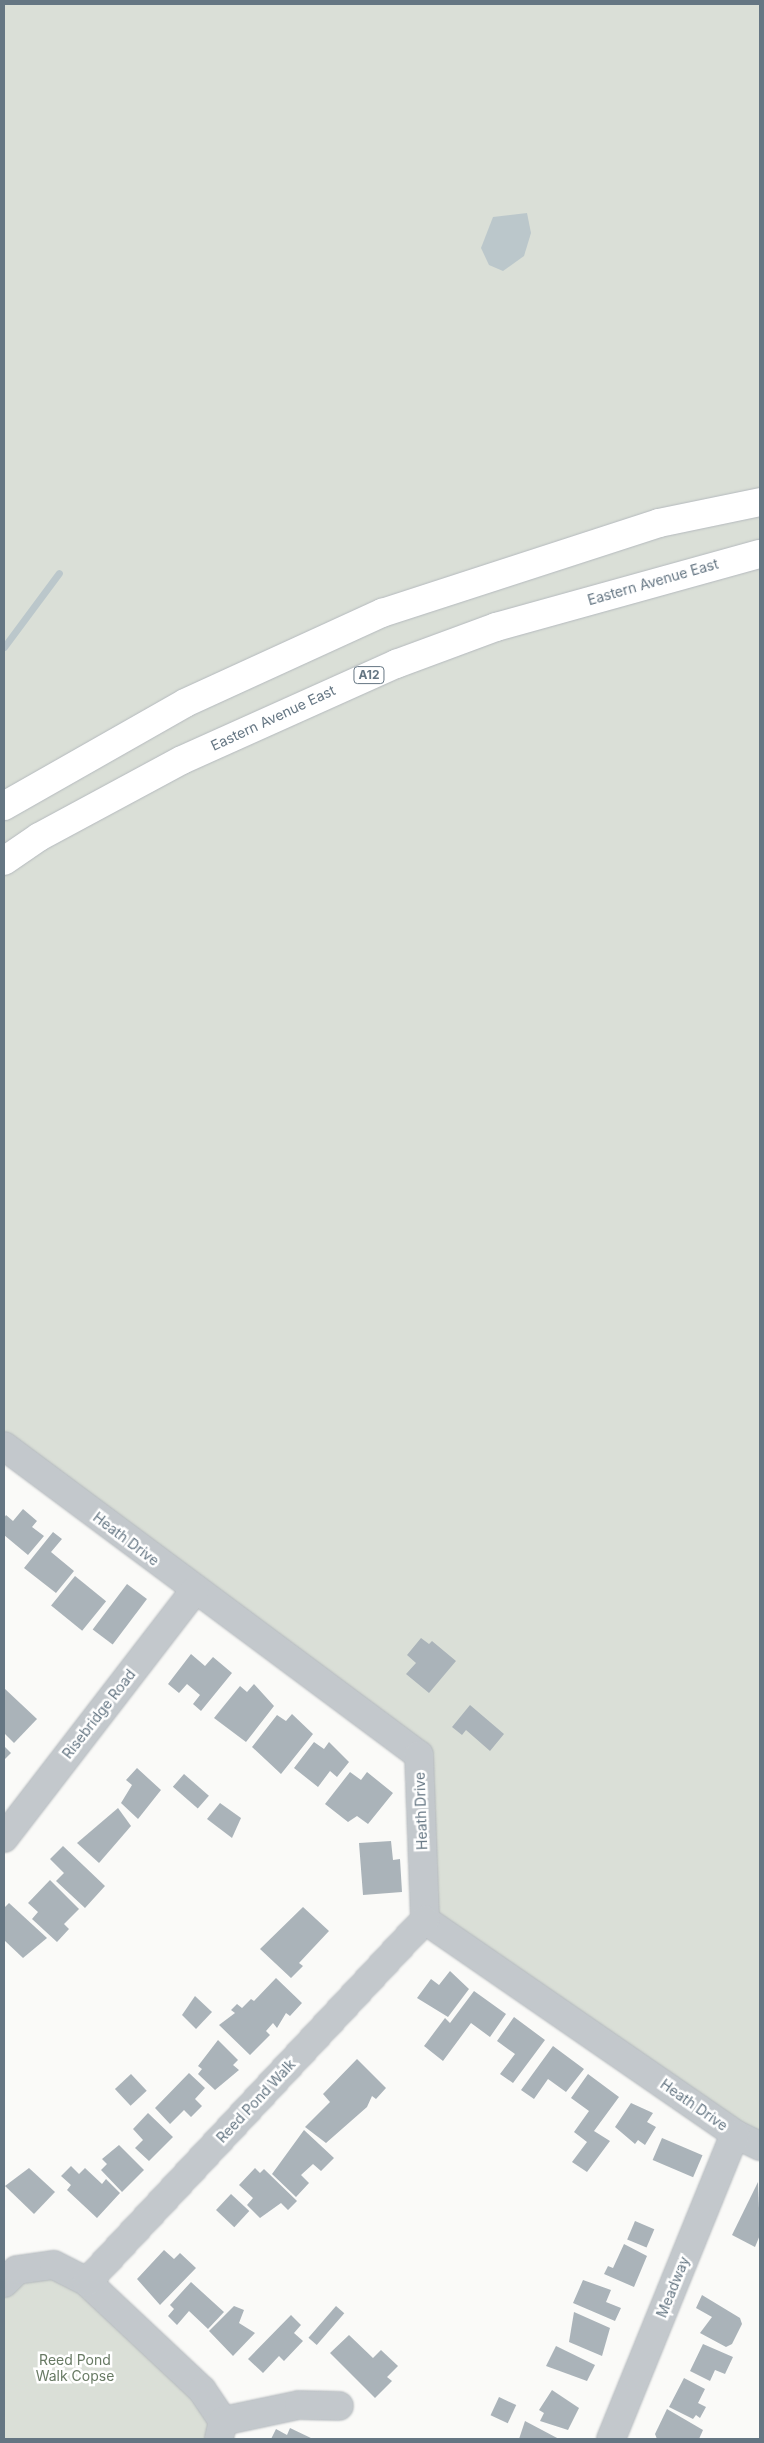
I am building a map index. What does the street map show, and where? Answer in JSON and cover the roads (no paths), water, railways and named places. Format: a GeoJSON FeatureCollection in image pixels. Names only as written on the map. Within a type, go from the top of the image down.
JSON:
{"type":"FeatureCollection","features":[{"type":"Feature","properties":{"kind":"highway"},"geometry":{"type":"LineString","coordinates":[[4,806],[185,703],[382,613],[659,524],[760,502]]}},
{"type":"Feature","properties":{"kind":"highway","name":"Eastern Avenue East"},"geometry":{"type":"LineString","coordinates":[[4,861],[39,837],[182,760],[396,664],[505,624],[760,554]]}},
{"type":"Feature","properties":{"kind":"street","name":"Heath Drive"},"geometry":{"type":"LineString","coordinates":[[4,1446],[194,1592],[418,1755],[425,1920],[735,2134],[760,2146]]}},
{"type":"Feature","properties":{"kind":"street","name":"Risebridge Road"},"geometry":{"type":"LineString","coordinates":[[4,1838],[194,1592]]}},
{"type":"Feature","properties":{"kind":"street","name":"Reed Pond Walk"},"geometry":{"type":"LineString","coordinates":[[87,2282],[425,1920]]}},
{"type":"Feature","properties":{"kind":"street","name":"Meadway"},"geometry":{"type":"LineString","coordinates":[[611,2439],[735,2134]]}},
{"type":"Feature","properties":{"kind":"street"},"geometry":{"type":"LineString","coordinates":[[4,2283],[17,2270],[54,2265],[87,2282],[202,2390],[221,2430],[300,2405],[339,2406]]}},
{"type":"Feature","properties":{"kind":"waterway"},"geometry":{"type":"LineString","coordinates":[[4,647],[59,573]]}},
{"type":"Feature","properties":{"kind":"park label","name":"Reed Pond Walk Copse"},"geometry":{"type":"Point","coordinates":[75,2368]}}]}
